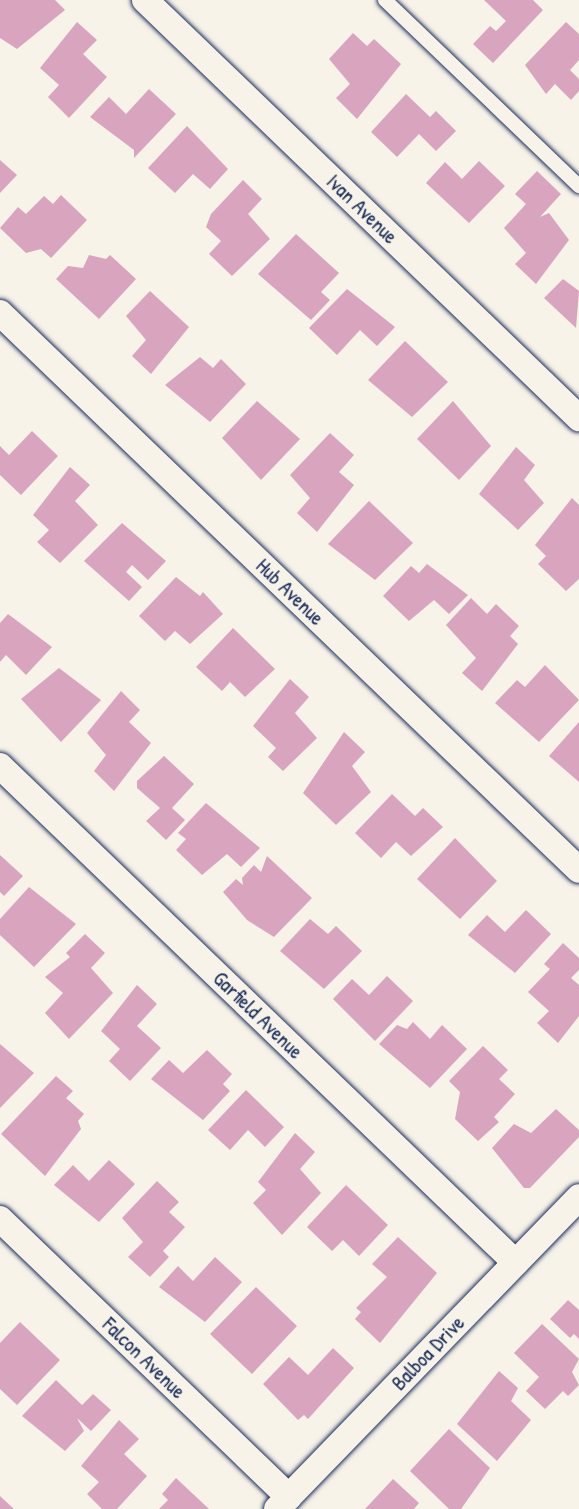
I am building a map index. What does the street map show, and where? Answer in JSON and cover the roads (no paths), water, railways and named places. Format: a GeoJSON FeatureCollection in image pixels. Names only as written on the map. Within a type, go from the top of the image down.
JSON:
{"type":"FeatureCollection","features":[{"type":"Feature","properties":{"kind":"street","name":"Ivan Avenue"},"geometry":{"type":"LineString","coordinates":[[145,0],[579,418]]}},
{"type":"Feature","properties":{"kind":"street","name":"Hub Avenue"},"geometry":{"type":"LineString","coordinates":[[0,313],[579,870]]}},
{"type":"Feature","properties":{"kind":"street","name":"Garfield Avenue"},"geometry":{"type":"LineString","coordinates":[[0,766],[516,1263]]}},
{"type":"Feature","properties":{"kind":"street","name":"Balboa Drive"},"geometry":{"type":"LineString","coordinates":[[283,1503],[579,1197]]}},
{"type":"Feature","properties":{"kind":"street","name":"Falcon Avenue"},"geometry":{"type":"LineString","coordinates":[[0,1219],[283,1503]]}},
{"type":"Feature","properties":{"kind":"lane"},"geometry":{"type":"LineString","coordinates":[[385,0],[579,186]]}}]}
